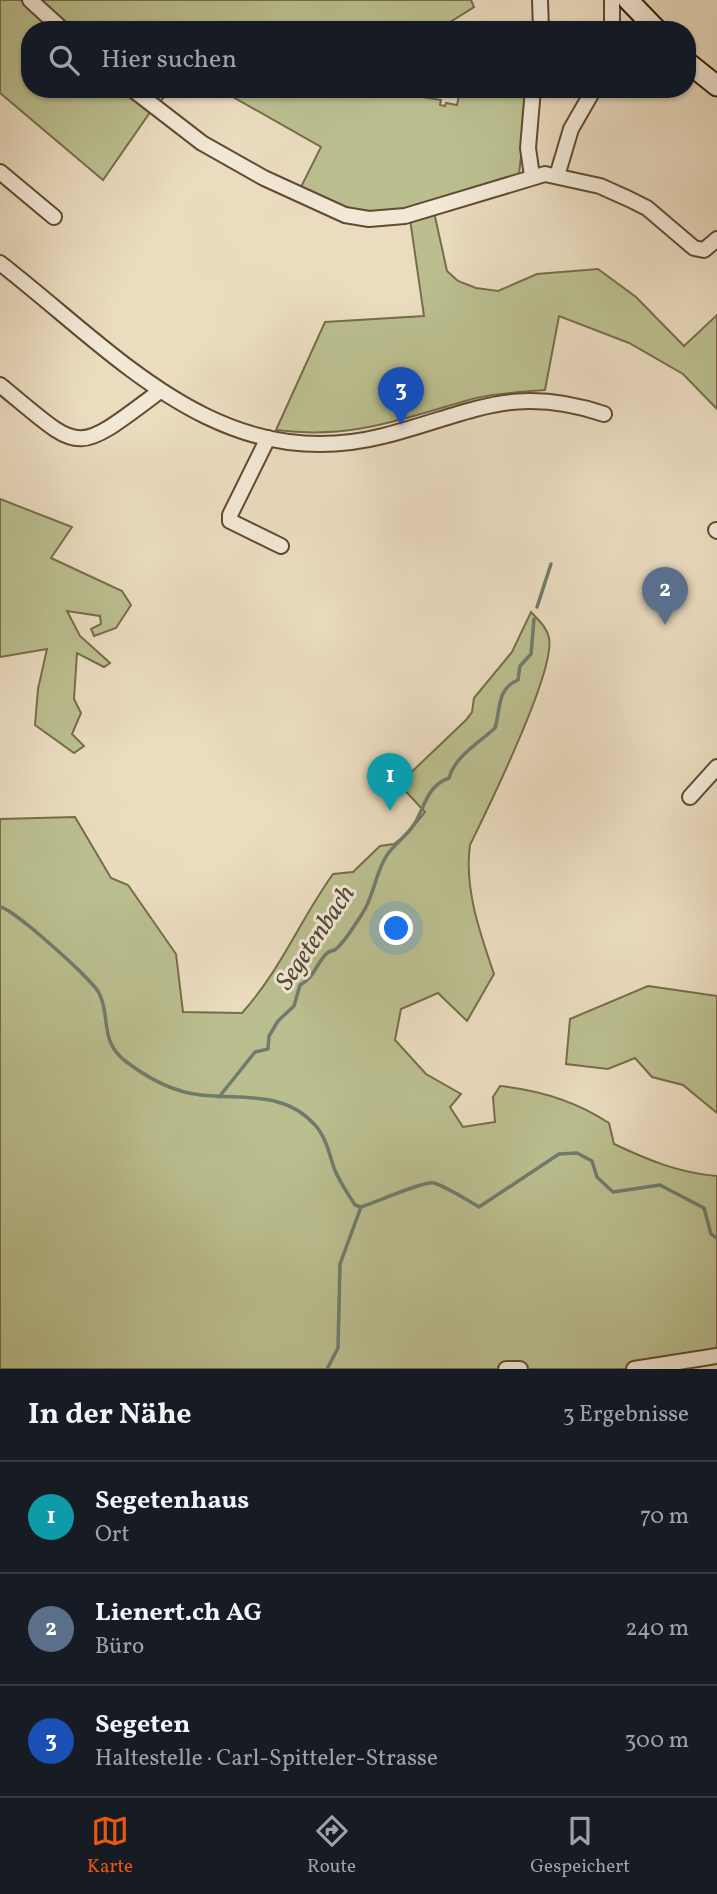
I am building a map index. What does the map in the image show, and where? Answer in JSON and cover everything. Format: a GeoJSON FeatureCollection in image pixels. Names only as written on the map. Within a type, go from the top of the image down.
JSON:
{"type":"FeatureCollection","features":[{"type":"Feature","properties":{"kind":"street"},"geometry":{"type":"LineString","coordinates":[[30,0],[53,21]]}},
{"type":"Feature","properties":{"kind":"street"},"geometry":{"type":"LineString","coordinates":[[540,0],[541,21]]}},
{"type":"Feature","properties":{"kind":"street"},"geometry":{"type":"LineString","coordinates":[[612,0],[612,21]]}},
{"type":"Feature","properties":{"kind":"street"},"geometry":{"type":"LineString","coordinates":[[628,0],[648,21]]}},
{"type":"Feature","properties":{"kind":"street"},"geometry":{"type":"LineString","coordinates":[[696,69],[717,86]]}},
{"type":"Feature","properties":{"kind":"street"},"geometry":{"type":"LineString","coordinates":[[144,98],[202,143],[298,195],[358,218],[395,218],[434,209],[532,176],[557,176],[600,186],[629,198],[647,208],[694,248],[704,250],[717,239]]}},
{"type":"Feature","properties":{"kind":"street"},"geometry":{"type":"LineString","coordinates":[[532,98],[527,148],[532,176]]}},
{"type":"Feature","properties":{"kind":"street"},"geometry":{"type":"LineString","coordinates":[[557,176],[571,129],[589,98]]}},
{"type":"Feature","properties":{"kind":"street"},"geometry":{"type":"LineString","coordinates":[[0,172],[54,217]]}},
{"type":"Feature","properties":{"kind":"street"},"geometry":{"type":"LineString","coordinates":[[0,263],[160,391],[198,415],[268,438],[298,443],[354,442],[483,407],[528,400],[565,403],[604,414]]}},
{"type":"Feature","properties":{"kind":"street"},"geometry":{"type":"LineString","coordinates":[[0,385],[55,430],[66,437],[85,440],[103,433],[160,391]]}},
{"type":"Feature","properties":{"kind":"street"},"geometry":{"type":"LineString","coordinates":[[268,438],[230,515],[230,521],[281,545]]}},
{"type":"Feature","properties":{"kind":"street"},"geometry":{"type":"LineString","coordinates":[[690,797],[717,767]]}},
{"type":"Feature","properties":{"kind":"street"},"geometry":{"type":"LineString","coordinates":[[634,1369],[717,1356]]}},
{"type":"Feature","properties":{"kind":"street"},"geometry":{"type":"LineString","coordinates":[[506,1369],[520,1369]]}},
{"type":"Feature","properties":{"kind":"green space"},"geometry":{"type":"Polygon","coordinates":[[[0,0],[471,0],[474,7],[452,21],[21,21],[21,98],[163,98],[151,111],[103,180],[0,93],[0,0]]]}},
{"type":"Feature","properties":{"kind":"green space"},"geometry":{"type":"Polygon","coordinates":[[[235,98],[429,98],[441,100],[440,105],[445,106],[446,103],[457,105],[458,98],[528,98],[519,174],[393,214],[353,213],[299,191],[321,147],[235,98]]]}},
{"type":"Feature","properties":{"kind":"green space"},"geometry":{"type":"Polygon","coordinates":[[[434,212],[447,271],[458,281],[476,288],[498,291],[537,274],[598,269],[636,297],[684,346],[717,315],[717,409],[683,374],[629,343],[559,316],[545,390],[476,398],[401,420],[354,430],[276,430],[325,322],[424,316],[410,219],[434,212]]]}},
{"type":"Feature","properties":{"kind":"green space"},"geometry":{"type":"Polygon","coordinates":[[[0,499],[72,527],[51,558],[122,591],[131,605],[116,628],[94,636],[91,629],[101,624],[100,616],[67,611],[80,636],[110,663],[104,667],[77,653],[74,699],[81,713],[72,734],[84,746],[74,753],[35,725],[38,689],[47,649],[0,657],[0,499]]]}},
{"type":"Feature","properties":{"kind":"green space"},"geometry":{"type":"Polygon","coordinates":[[[531,612],[544,627],[549,638],[542,679],[519,740],[470,845],[471,894],[494,974],[467,1021],[438,993],[401,1009],[395,1040],[426,1074],[461,1094],[450,1107],[463,1127],[495,1122],[493,1097],[500,1086],[529,1091],[571,1103],[609,1123],[614,1144],[627,1150],[677,1169],[717,1176],[717,1358],[634,1369],[0,1369],[0,819],[75,817],[111,878],[128,885],[176,954],[183,1012],[242,1013],[268,980],[333,874],[353,872],[380,846],[394,844],[408,833],[425,812],[399,784],[466,720],[472,712],[474,698],[512,652],[531,612]]]}},
{"type":"Feature","properties":{"kind":"green space"},"geometry":{"type":"Polygon","coordinates":[[[648,986],[717,996],[717,1113],[683,1085],[652,1077],[635,1058],[608,1069],[566,1064],[570,1019],[648,986]]]}},
{"type":"Feature","properties":{"kind":"waterway","name":"Segetenbach"},"geometry":{"type":"LineString","coordinates":[[537,607],[551,564]]}},
{"type":"Feature","properties":{"kind":"waterway","name":"Segetenbach"},"geometry":{"type":"LineString","coordinates":[[219,1097],[255,1052],[268,1049],[269,1036],[278,1021],[294,1006],[300,985],[309,979],[323,957],[335,950],[353,927],[366,907],[383,862],[415,823],[431,791],[449,778],[462,756],[495,728],[500,700],[506,689],[518,680],[520,666],[531,654],[534,619]]}},
{"type":"Feature","properties":{"kind":"waterway"},"geometry":{"type":"LineString","coordinates":[[0,907],[34,931],[93,985],[102,1002],[111,1044],[124,1060],[151,1078],[180,1091],[276,1101],[303,1114],[322,1135],[336,1173],[355,1205],[361,1207],[411,1188],[434,1183],[479,1207],[559,1154],[577,1153],[592,1161],[597,1177],[613,1192],[660,1185],[704,1208],[711,1234],[717,1238]]}},
{"type":"Feature","properties":{"kind":"waterway"},"geometry":{"type":"LineString","coordinates":[[327,1369],[338,1348],[340,1264],[361,1207]]}},
{"type":"Feature","properties":{"kind":"place","name":"Segeten"},"geometry":{"type":"Point","coordinates":[401,425]}},
{"type":"Feature","properties":{"kind":"place","name":"Lienert.ch AG"},"geometry":{"type":"Point","coordinates":[665,625]}},
{"type":"Feature","properties":{"kind":"place","name":"Segetenhaus"},"geometry":{"type":"Point","coordinates":[390,811]}}]}
